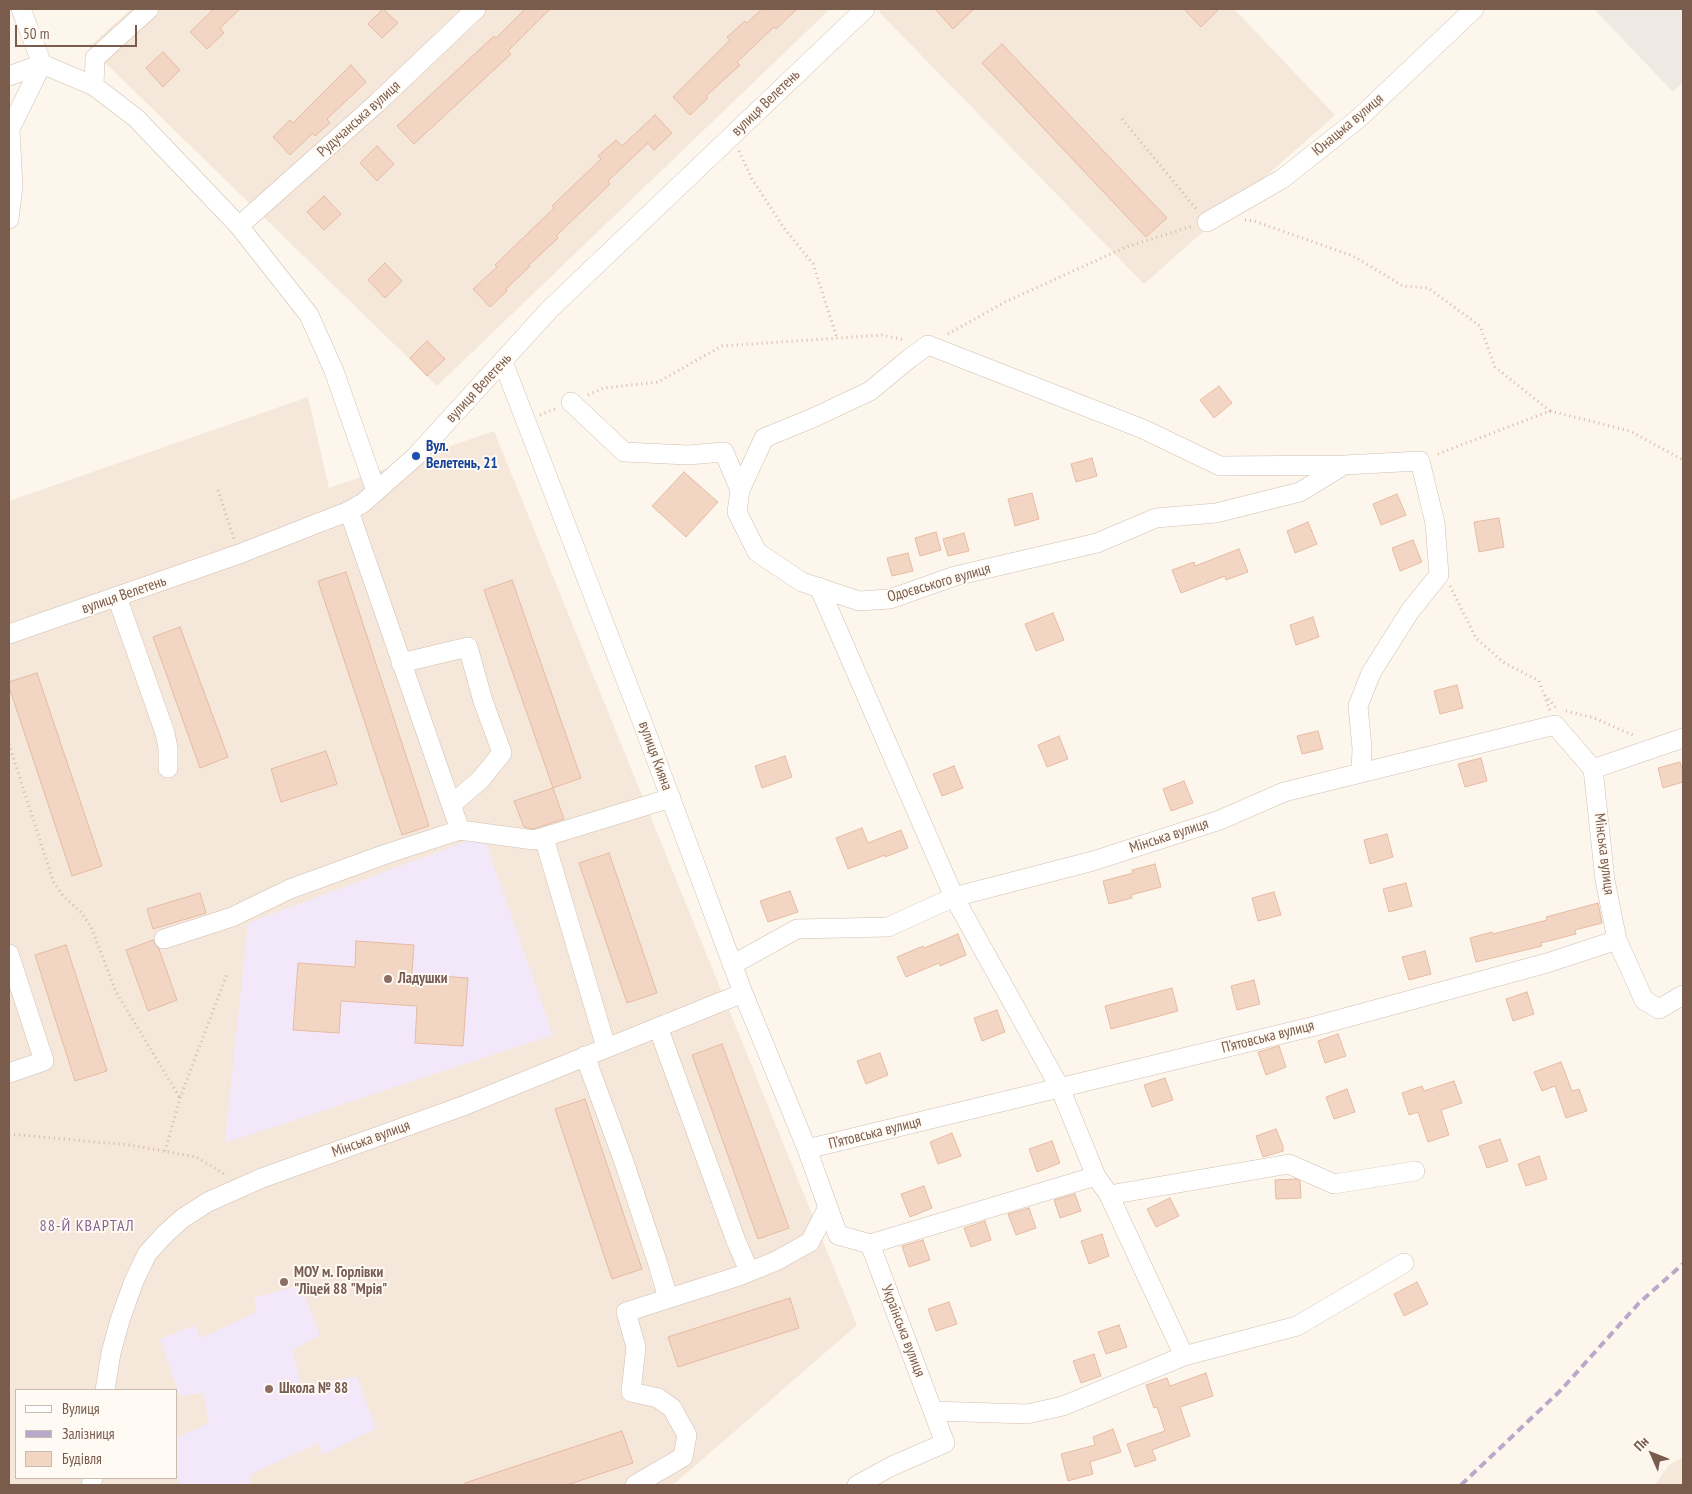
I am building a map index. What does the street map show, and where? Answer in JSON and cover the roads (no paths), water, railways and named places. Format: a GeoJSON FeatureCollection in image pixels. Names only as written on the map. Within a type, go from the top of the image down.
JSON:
{"type":"FeatureCollection","features":[{"type":"Feature","properties":{"kind":"street"},"geometry":{"type":"LineString","coordinates":[[9,219],[13,187],[10,129],[42,64],[21,9]]}},
{"type":"Feature","properties":{"kind":"street"},"geometry":{"type":"LineString","coordinates":[[94,86],[95,58],[149,9]]}},
{"type":"Feature","properties":{"kind":"street","name":"Рудучанська вулиця"},"geometry":{"type":"LineString","coordinates":[[239,226],[377,103],[476,9]]}},
{"type":"Feature","properties":{"kind":"street","name":"вулиця Велетень"},"geometry":{"type":"LineString","coordinates":[[9,634],[239,554],[349,511],[363,503],[416,456],[550,309],[865,9]]}},
{"type":"Feature","properties":{"kind":"street","name":"Юнацька вулиця"},"geometry":{"type":"LineString","coordinates":[[1207,222],[1282,179],[1358,119],[1474,9]]}},
{"type":"Feature","properties":{"kind":"street"},"geometry":{"type":"LineString","coordinates":[[9,76],[42,64],[94,86],[136,118],[239,226],[309,315],[334,371],[376,491]]}},
{"type":"Feature","properties":{"kind":"street","name":"Одоєвського вулиця"},"geometry":{"type":"LineString","coordinates":[[1344,466],[1300,492],[1216,513],[1156,518],[1097,543],[955,576],[890,599],[859,602],[802,582],[757,552],[737,512],[740,490],[764,438],[816,417],[870,391],[928,345],[1143,429],[1220,466],[1344,466],[1420,461],[1435,524],[1439,575],[1410,611],[1371,673],[1358,706],[1362,748],[1361,773]]}},
{"type":"Feature","properties":{"kind":"street","name":"вулиця Кияна"},"geometry":{"type":"LineString","coordinates":[[503,362],[644,724],[743,993],[807,1149]]}},
{"type":"Feature","properties":{"kind":"street"},"geometry":{"type":"LineString","coordinates":[[570,402],[624,452],[688,454],[724,452],[740,490]]}},
{"type":"Feature","properties":{"kind":"street"},"geometry":{"type":"LineString","coordinates":[[349,511],[460,830]]}},
{"type":"Feature","properties":{"kind":"street"},"geometry":{"type":"LineString","coordinates":[[819,588],[954,897],[1060,1088],[1096,1176],[1109,1195],[1184,1356]]}},
{"type":"Feature","properties":{"kind":"street"},"geometry":{"type":"LineString","coordinates":[[117,597],[165,733],[168,748],[168,768]]}},
{"type":"Feature","properties":{"kind":"street"},"geometry":{"type":"LineString","coordinates":[[402,663],[468,647],[483,701],[502,753],[481,779],[451,805]]}},
{"type":"Feature","properties":{"kind":"street","name":"Мінська вулиця"},"geometry":{"type":"LineString","coordinates":[[732,964],[797,929],[888,927],[954,897],[1093,861],[1220,820],[1284,792],[1555,725],[1593,768],[1605,880],[1617,940]]}},
{"type":"Feature","properties":{"kind":"street"},"geometry":{"type":"LineString","coordinates":[[1593,768],[1683,738]]}},
{"type":"Feature","properties":{"kind":"street"},"geometry":{"type":"LineString","coordinates":[[164,939],[232,917],[290,889],[386,854],[460,830],[534,840],[671,798]]}},
{"type":"Feature","properties":{"kind":"street"},"geometry":{"type":"LineString","coordinates":[[544,838],[606,1047]]}},
{"type":"Feature","properties":{"kind":"street"},"geometry":{"type":"LineString","coordinates":[[1617,940],[1644,1000],[1659,1009],[1683,995]]}},
{"type":"Feature","properties":{"kind":"street","name":"П’ятовська вулиця"},"geometry":{"type":"LineString","coordinates":[[807,1149],[1328,1023],[1547,963],[1617,940]]}},
{"type":"Feature","properties":{"kind":"street"},"geometry":{"type":"LineString","coordinates":[[9,954],[44,1061],[9,1073]]}},
{"type":"Feature","properties":{"kind":"street","name":"Мінська вулиця"},"geometry":{"type":"LineString","coordinates":[[105,1389],[111,1352],[120,1320],[134,1281],[147,1254],[183,1218],[208,1202],[242,1186],[463,1106],[743,993]]}},
{"type":"Feature","properties":{"kind":"street"},"geometry":{"type":"LineString","coordinates":[[658,1027],[736,1242],[749,1271]]}},
{"type":"Feature","properties":{"kind":"street"},"geometry":{"type":"LineString","coordinates":[[585,1056],[658,1261],[668,1298]]}},
{"type":"Feature","properties":{"kind":"street"},"geometry":{"type":"LineString","coordinates":[[807,1149],[838,1235],[870,1244],[1096,1176]]}},
{"type":"Feature","properties":{"kind":"street"},"geometry":{"type":"LineString","coordinates":[[1109,1195],[1289,1164],[1334,1184],[1415,1171]]}},
{"type":"Feature","properties":{"kind":"street"},"geometry":{"type":"LineString","coordinates":[[635,1485],[683,1457],[687,1435],[672,1408],[658,1398],[631,1392],[636,1347],[626,1312],[776,1261],[810,1242],[828,1207]]}},
{"type":"Feature","properties":{"kind":"street","name":"Українська вулиця"},"geometry":{"type":"LineString","coordinates":[[857,1485],[892,1466],[945,1443],[870,1244]]}},
{"type":"Feature","properties":{"kind":"street"},"geometry":{"type":"LineString","coordinates":[[933,1411],[1027,1414],[1063,1406],[1184,1356],[1298,1326],[1404,1263]]}},
{"type":"Feature","properties":{"kind":"railway"},"geometry":{"type":"LineString","coordinates":[[1461,1485],[1561,1390],[1639,1303],[1683,1264]]}},
{"type":"Feature","properties":{"kind":"place","name":"Вул. Велетень, 21"},"geometry":{"type":"Point","coordinates":[416,456]}},
{"type":"Feature","properties":{"kind":"place","name":"Ладушки"},"geometry":{"type":"Point","coordinates":[388,979]}},
{"type":"Feature","properties":{"kind":"place","name":"МОУ м. Горлівки \"Ліцей 88 \"Мрія\""},"geometry":{"type":"Point","coordinates":[284,1282]}},
{"type":"Feature","properties":{"kind":"place","name":"Школа № 88"},"geometry":{"type":"Point","coordinates":[269,1389]}},
{"type":"Feature","properties":{"kind":"district","name":"88-Й КВАРТАЛ"},"geometry":{"type":"Point","coordinates":[87,1226]}}]}
